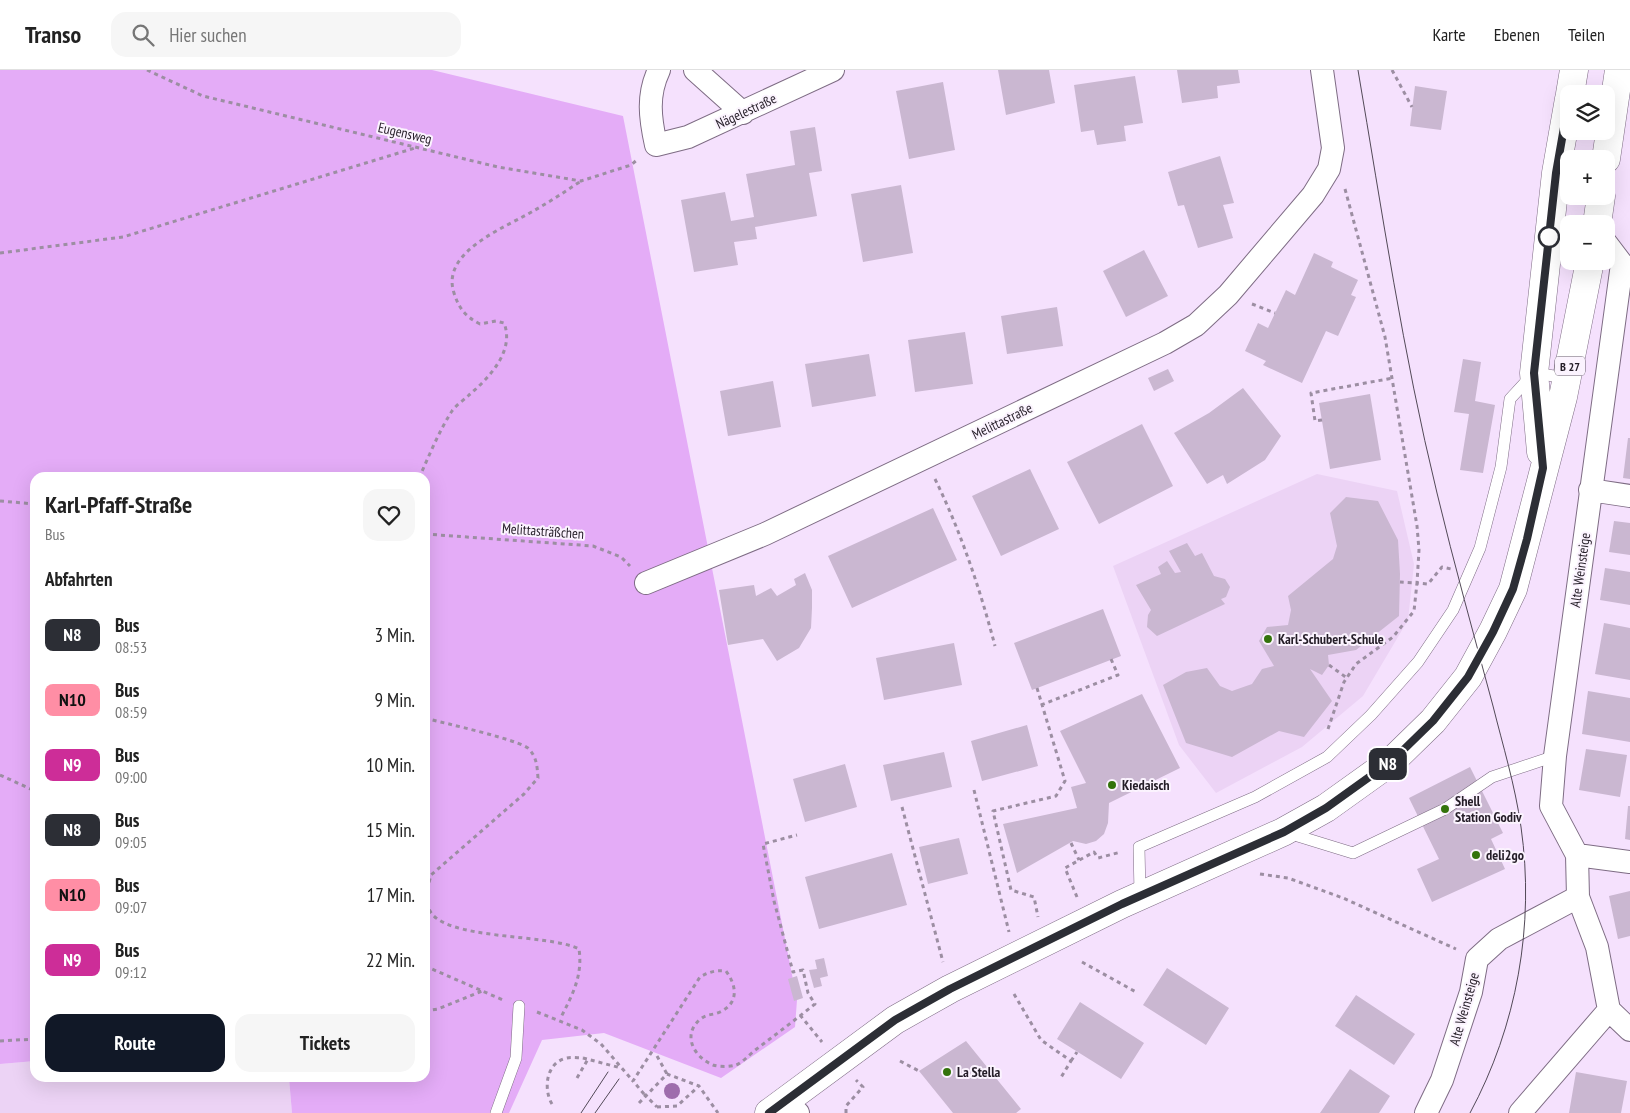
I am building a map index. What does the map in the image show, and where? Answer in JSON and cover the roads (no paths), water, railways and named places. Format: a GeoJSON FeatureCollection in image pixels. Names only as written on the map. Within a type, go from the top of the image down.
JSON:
{"type":"FeatureCollection","features":[{"type":"Feature","properties":{"kind":"main road"},"geometry":{"type":"LineString","coordinates":[[1572,85],[1574,70]]}},
{"type":"Feature","properties":{"kind":"main road"},"geometry":{"type":"LineString","coordinates":[[1607,150],[1619,70]]}},
{"type":"Feature","properties":{"kind":"main road","name":"B 27"},"geometry":{"type":"LineString","coordinates":[[1543,468],[1534,373],[1556,173],[1562,140]]}},
{"type":"Feature","properties":{"kind":"main road","name":"B 27"},"geometry":{"type":"LineString","coordinates":[[784,1109],[895,1020],[950,989],[1140,896],[1284,832],[1326,808],[1393,760],[1433,721],[1468,677],[1493,632],[1513,589],[1567,378],[1588,270]]}},
{"type":"Feature","properties":{"kind":"street","name":"Nägelestraße"},"geometry":{"type":"LineString","coordinates":[[659,70],[651,86],[650,120],[656,145],[688,137],[744,113],[833,70]]}},
{"type":"Feature","properties":{"kind":"street"},"geometry":{"type":"LineString","coordinates":[[695,70],[744,113]]}},
{"type":"Feature","properties":{"kind":"street","name":"Melittastraße"},"geometry":{"type":"LineString","coordinates":[[646,583],[765,534],[1165,343],[1196,325],[1228,294],[1313,195],[1329,169],[1333,148],[1322,70]]}},
{"type":"Feature","properties":{"kind":"street","name":"Alte Weinsteige"},"geometry":{"type":"LineString","coordinates":[[1609,1010],[1597,947],[1578,897],[1577,855],[1551,806],[1555,756],[1622,264],[1615,255]]}},
{"type":"Feature","properties":{"kind":"street"},"geometry":{"type":"LineString","coordinates":[[1590,490],[1630,496]]}},
{"type":"Feature","properties":{"kind":"street"},"geometry":{"type":"LineString","coordinates":[[1577,855],[1630,862]]}},
{"type":"Feature","properties":{"kind":"street","name":"Alte Weinsteige"},"geometry":{"type":"LineString","coordinates":[[1426,1113],[1442,1080],[1471,992],[1477,959],[1499,939],[1578,897]]}},
{"type":"Feature","properties":{"kind":"street"},"geometry":{"type":"LineString","coordinates":[[1520,1113],[1609,1010],[1630,1030]]}},
{"type":"Feature","properties":{"kind":"lane"},"geometry":{"type":"LineString","coordinates":[[1140,896],[1139,848],[1255,797],[1331,753],[1371,715],[1418,662],[1453,610],[1480,548],[1501,467],[1510,399],[1534,373],[1567,378]]}},
{"type":"Feature","properties":{"kind":"lane"},"geometry":{"type":"LineString","coordinates":[[1284,832],[1353,853],[1445,809],[1492,777],[1555,756]]}},
{"type":"Feature","properties":{"kind":"lane"},"geometry":{"type":"LineString","coordinates":[[496,1113],[516,1058],[519,1006]]}},
{"type":"Feature","properties":{"kind":"tram line"},"geometry":{"type":"LineString","coordinates":[[1358,70],[1394,282],[1425,441],[1450,546],[1516,796],[1525,864],[1526,901],[1518,974],[1500,1045],[1470,1113]]}},
{"type":"Feature","properties":{"kind":"tram line"},"geometry":{"type":"LineString","coordinates":[[581,1113],[608,1072]]}},
{"type":"Feature","properties":{"kind":"tram line"},"geometry":{"type":"LineString","coordinates":[[595,1113],[619,1079]]}},
{"type":"Feature","properties":{"kind":"place","name":"Karl-Schubert-Schule"},"geometry":{"type":"Point","coordinates":[1268,639]}},
{"type":"Feature","properties":{"kind":"place","name":"Kiedaisch"},"geometry":{"type":"Point","coordinates":[1112,785]}},
{"type":"Feature","properties":{"kind":"place","name":"Shell Station Godiv"},"geometry":{"type":"Point","coordinates":[1445,809]}},
{"type":"Feature","properties":{"kind":"place","name":"deli2go"},"geometry":{"type":"Point","coordinates":[1476,855]}},
{"type":"Feature","properties":{"kind":"place","name":"La Stella"},"geometry":{"type":"Point","coordinates":[947,1072]}}]}
